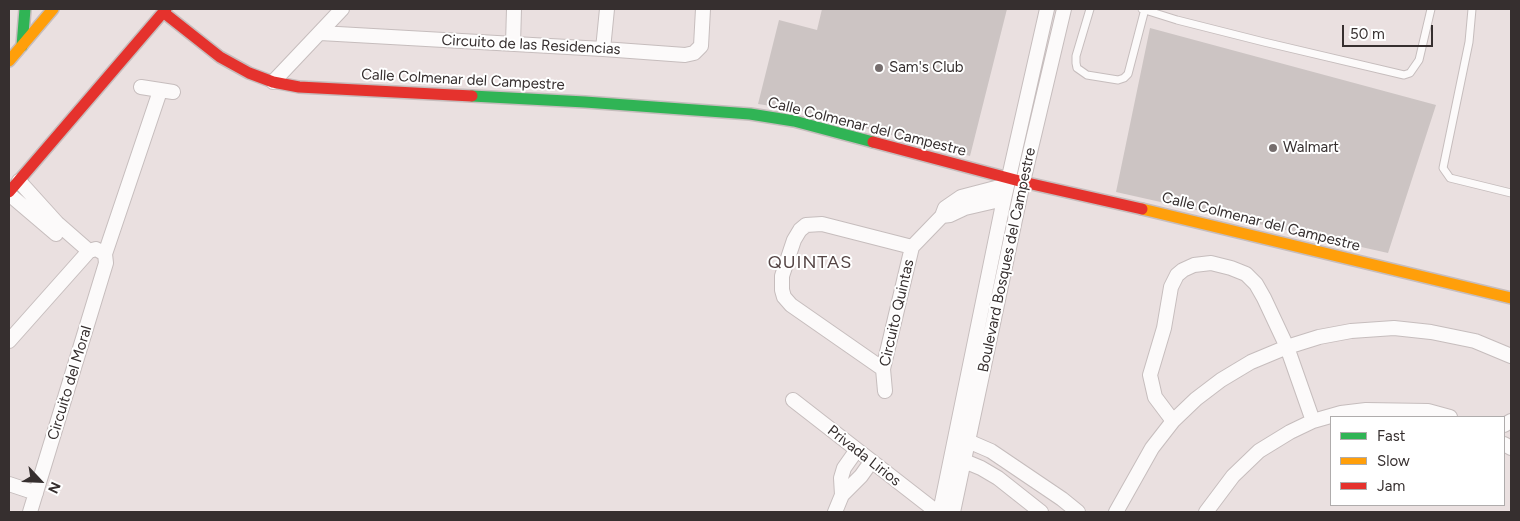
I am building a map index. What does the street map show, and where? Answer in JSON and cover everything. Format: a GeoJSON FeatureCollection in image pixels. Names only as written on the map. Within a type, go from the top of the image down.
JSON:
{"type":"FeatureCollection","features":[{"type":"Feature","properties":{"kind":"street"},"geometry":{"type":"LineString","coordinates":[[22,46],[25,9]]}},
{"type":"Feature","properties":{"kind":"street"},"geometry":{"type":"LineString","coordinates":[[9,61],[53,9]]}},
{"type":"Feature","properties":{"kind":"street"},"geometry":{"type":"LineString","coordinates":[[274,82],[342,9]]}},
{"type":"Feature","properties":{"kind":"street"},"geometry":{"type":"LineString","coordinates":[[512,44],[514,9]]}},
{"type":"Feature","properties":{"kind":"street"},"geometry":{"type":"LineString","coordinates":[[603,48],[607,9]]}},
{"type":"Feature","properties":{"kind":"street","name":"Circuito de las Residencias"},"geometry":{"type":"LineString","coordinates":[[320,33],[603,48],[685,55],[698,51],[702,41],[703,9]]}},
{"type":"Feature","properties":{"kind":"street","name":"Boulevard Bosques del Campestre"},"geometry":{"type":"LineString","coordinates":[[953,512],[958,458],[1004,199],[1047,9]]}},
{"type":"Feature","properties":{"kind":"street","name":"Boulevard Bosques del Campestre"},"geometry":{"type":"LineString","coordinates":[[962,438],[1064,9]]}},
{"type":"Feature","properties":{"kind":"street"},"geometry":{"type":"LineString","coordinates":[[86,254],[9,193],[15,177],[165,10]]}},
{"type":"Feature","properties":{"kind":"street","name":"Calle Colmenar del Campestre"},"geometry":{"type":"LineString","coordinates":[[165,10],[220,57],[249,73],[274,82],[299,87],[584,102],[750,114],[794,121],[1008,182],[1023,182],[1126,205],[1511,298]]}},
{"type":"Feature","properties":{"kind":"street","name":"Circuito del Moral"},"geometry":{"type":"LineString","coordinates":[[30,512],[106,263],[105,254],[166,91],[141,87]]}},
{"type":"Feature","properties":{"kind":"street"},"geometry":{"type":"LineString","coordinates":[[15,177],[86,254]]}},
{"type":"Feature","properties":{"kind":"street","name":"Circuito Quintas"},"geometry":{"type":"LineString","coordinates":[[885,391],[884,369],[912,247],[942,216],[945,208],[961,198],[1008,182]]}},
{"type":"Feature","properties":{"kind":"street","name":"Circuito Quintas"},"geometry":{"type":"LineString","coordinates":[[942,216],[950,215],[965,208],[1004,199]]}},
{"type":"Feature","properties":{"kind":"street"},"geometry":{"type":"LineString","coordinates":[[884,369],[791,305],[784,297],[782,276],[794,240],[806,225],[822,224],[912,247]]}},
{"type":"Feature","properties":{"kind":"street"},"geometry":{"type":"LineString","coordinates":[[9,341],[91,249],[96,249],[105,254]]}},
{"type":"Feature","properties":{"kind":"street"},"geometry":{"type":"LineString","coordinates":[[1173,422],[1155,398],[1150,375],[1164,328],[1171,287],[1177,275],[1183,270],[1194,265],[1211,263],[1246,274],[1256,284],[1287,347],[1314,421]]}},
{"type":"Feature","properties":{"kind":"street"},"geometry":{"type":"LineString","coordinates":[[1116,512],[1136,473],[1152,448],[1173,422],[1196,399],[1221,380],[1251,362],[1287,347],[1319,337],[1352,331],[1394,328],[1431,332],[1475,342],[1511,356]]}},
{"type":"Feature","properties":{"kind":"street","name":"Privada Lirios"},"geometry":{"type":"LineString","coordinates":[[792,400],[856,451],[938,512]]}},
{"type":"Feature","properties":{"kind":"street"},"geometry":{"type":"LineString","coordinates":[[1331,416],[1366,410],[1428,412],[1446,416]]}},
{"type":"Feature","properties":{"kind":"street"},"geometry":{"type":"LineString","coordinates":[[1206,512],[1232,476],[1259,451],[1290,432],[1330,416]]}},
{"type":"Feature","properties":{"kind":"street"},"geometry":{"type":"LineString","coordinates":[[962,438],[997,455],[1078,512]]}},
{"type":"Feature","properties":{"kind":"street"},"geometry":{"type":"LineString","coordinates":[[842,495],[841,478],[844,468],[856,451]]}},
{"type":"Feature","properties":{"kind":"street"},"geometry":{"type":"LineString","coordinates":[[958,458],[998,478],[1041,512]]}},
{"type":"Feature","properties":{"kind":"street","name":"Boulevard Bosques del Campestre"},"geometry":{"type":"LineString","coordinates":[[938,512],[958,458]]}},
{"type":"Feature","properties":{"kind":"street"},"geometry":{"type":"LineString","coordinates":[[835,512],[842,495],[857,481],[871,462]]}},
{"type":"Feature","properties":{"kind":"street"},"geometry":{"type":"LineString","coordinates":[[9,484],[36,492]]}},
{"type":"Feature","properties":{"kind":"lane"},"geometry":{"type":"LineString","coordinates":[[1090,9],[1076,56],[1077,68],[1087,74],[1118,80],[1128,74],[1144,9],[1264,42],[1404,75],[1410,73],[1418,60],[1431,9]]}},
{"type":"Feature","properties":{"kind":"lane"},"geometry":{"type":"LineString","coordinates":[[1472,9],[1469,42],[1443,168],[1450,178],[1511,193]]}},
{"type":"Feature","properties":{"kind":"building","name":"Sam's Club"},"geometry":{"type":"Polygon","coordinates":[[[822,9],[1007,9],[970,156],[797,110],[758,104],[779,20],[817,30],[822,9]]]}},
{"type":"Feature","properties":{"kind":"building","name":"Walmart"},"geometry":{"type":"Polygon","coordinates":[[[1150,28],[1436,105],[1388,253],[1116,192],[1150,28]]]}},
{"type":"Feature","properties":{"kind":"traffic: fast"},"geometry":{"type":"LineString","coordinates":[[22,46],[25,9]]}},
{"type":"Feature","properties":{"kind":"traffic: fast"},"geometry":{"type":"LineString","coordinates":[[472,96],[750,114],[794,121],[873,142]]}},
{"type":"Feature","properties":{"kind":"traffic: slow"},"geometry":{"type":"LineString","coordinates":[[9,61],[53,9]]}},
{"type":"Feature","properties":{"kind":"traffic: slow"},"geometry":{"type":"LineString","coordinates":[[1142,209],[1511,298]]}},
{"type":"Feature","properties":{"kind":"traffic: jam"},"geometry":{"type":"LineString","coordinates":[[9,192],[166,9]]}},
{"type":"Feature","properties":{"kind":"traffic: jam"},"geometry":{"type":"LineString","coordinates":[[163,12],[220,57],[249,73],[273,82],[299,87],[472,96]]}},
{"type":"Feature","properties":{"kind":"traffic: jam"},"geometry":{"type":"LineString","coordinates":[[873,142],[1023,182],[1142,209]]}},
{"type":"Feature","properties":{"kind":"place","name":"Sam's Club"},"geometry":{"type":"Point","coordinates":[879,68]}},
{"type":"Feature","properties":{"kind":"place","name":"Walmart"},"geometry":{"type":"Point","coordinates":[1273,148]}},
{"type":"Feature","properties":{"kind":"district","name":"QUINTAS"},"geometry":{"type":"Point","coordinates":[810,263]}}]}
